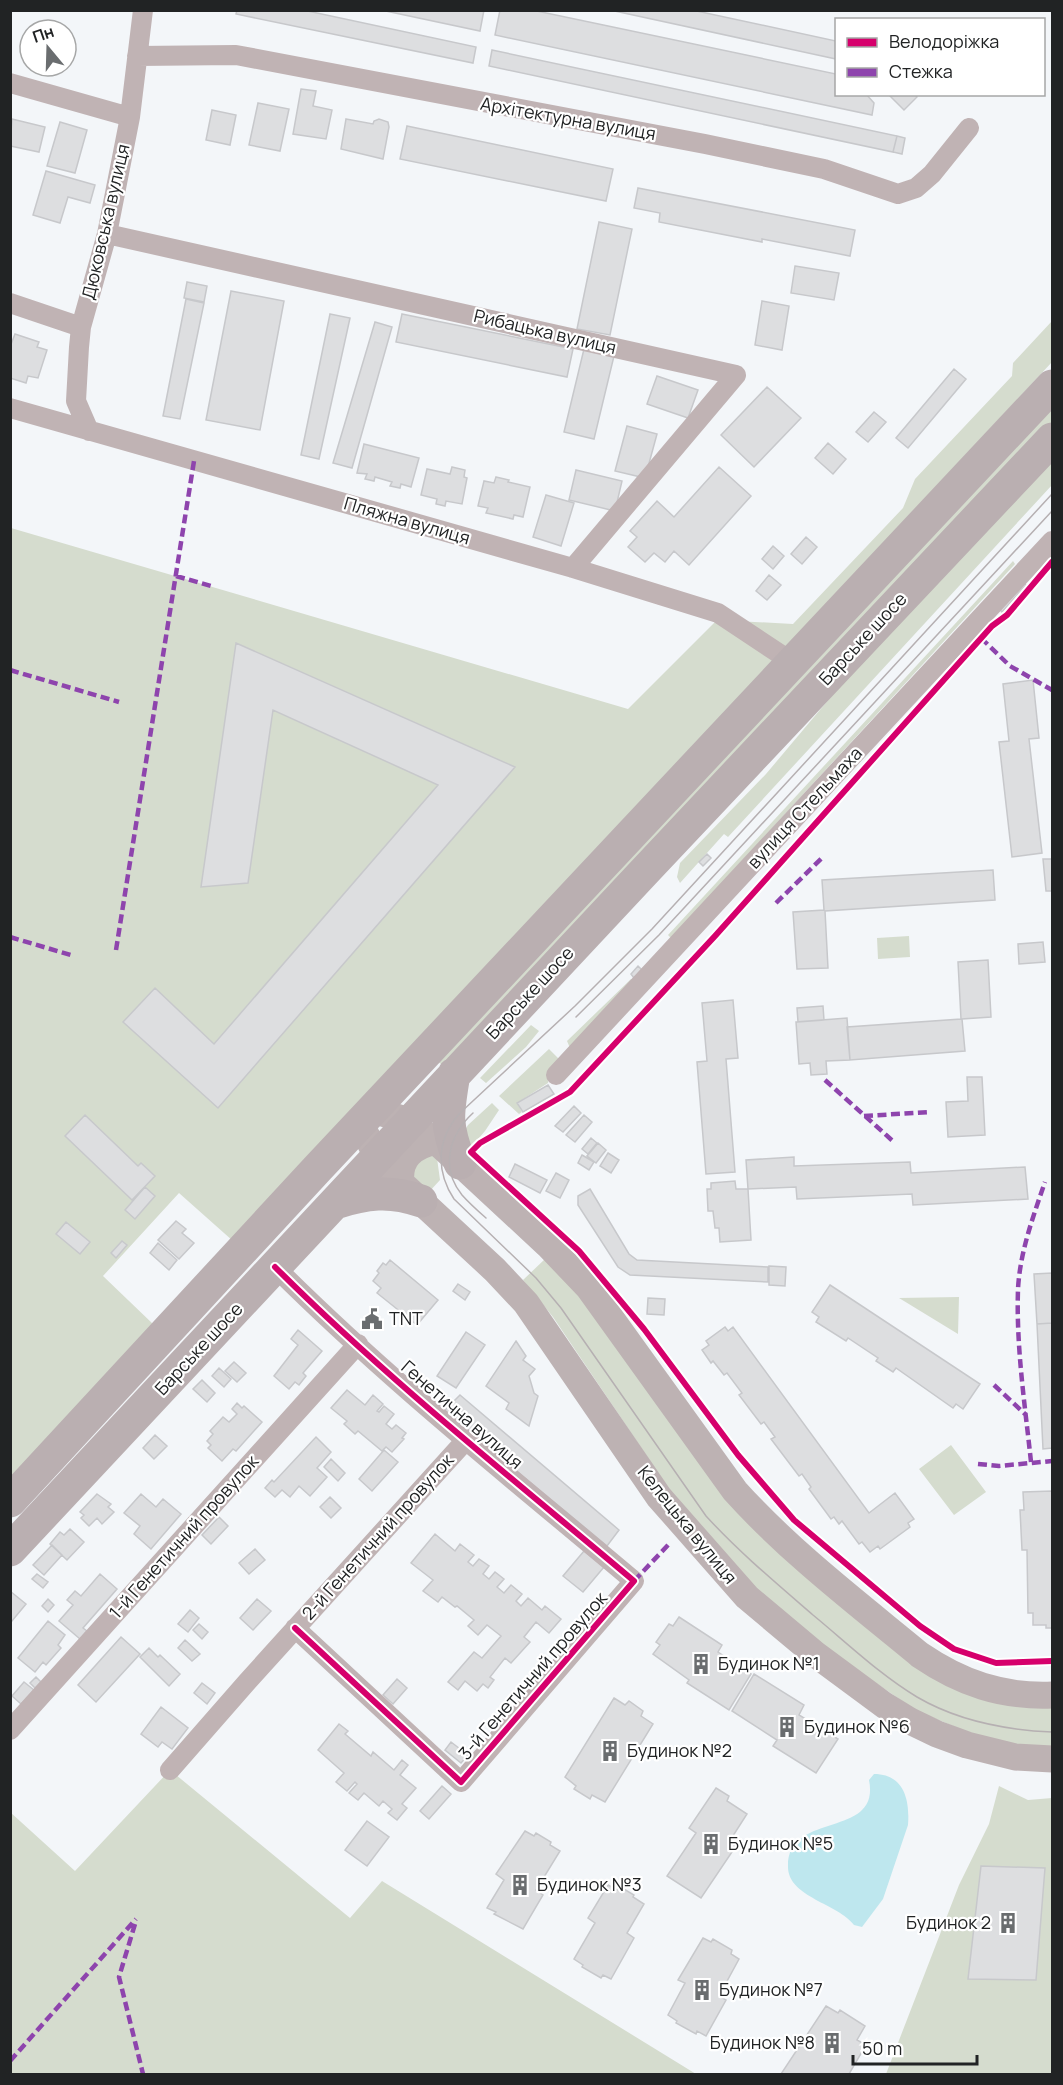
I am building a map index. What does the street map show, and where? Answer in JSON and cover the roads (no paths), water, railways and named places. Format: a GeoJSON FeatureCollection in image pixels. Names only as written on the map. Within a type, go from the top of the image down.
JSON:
{"type":"FeatureCollection","features":[{"type":"Feature","properties":{"kind":"highway"},"geometry":{"type":"LineString","coordinates":[[10,1500],[317,1169],[1053,386]]}},
{"type":"Feature","properties":{"kind":"highway","name":"Барське шосе"},"geometry":{"type":"LineString","coordinates":[[10,1550],[454,1074],[1053,439]]}},
{"type":"Feature","properties":{"kind":"highway"},"geometry":{"type":"LineString","coordinates":[[429,1050],[429,1065],[433,1071],[440,1075],[454,1074],[448,1110],[448,1152]]}},
{"type":"Feature","properties":{"kind":"highway"},"geometry":{"type":"LineString","coordinates":[[317,1169],[325,1168],[338,1174],[342,1180],[338,1199],[411,1192]]}},
{"type":"Feature","properties":{"kind":"main road"},"geometry":{"type":"LineString","coordinates":[[366,1117],[399,1118],[409,1123],[448,1152],[548,1245],[589,1288],[735,1491],[759,1518],[860,1605],[920,1655],[962,1680],[1033,1695],[1053,1695]]}},
{"type":"Feature","properties":{"kind":"main road","name":"Келецька вулиця"},"geometry":{"type":"LineString","coordinates":[[366,1117],[378,1156],[411,1192],[495,1270],[525,1303],[659,1497],[747,1597],[815,1654],[884,1705],[910,1720],[937,1734],[967,1745],[1015,1757],[1053,1759]]}},
{"type":"Feature","properties":{"kind":"main road"},"geometry":{"type":"LineString","coordinates":[[411,1192],[402,1165],[405,1157],[420,1145],[448,1152]]}},
{"type":"Feature","properties":{"kind":"street","name":"Дюковська вулиця"},"geometry":{"type":"LineString","coordinates":[[89,431],[75,401],[81,327],[107,234],[130,117],[143,10]]}},
{"type":"Feature","properties":{"kind":"street","name":"Архітектурна вулиця"},"geometry":{"type":"LineString","coordinates":[[137,56],[236,55],[824,169],[898,194],[916,188],[932,174],[969,128]]}},
{"type":"Feature","properties":{"kind":"street"},"geometry":{"type":"LineString","coordinates":[[10,83],[130,117]]}},
{"type":"Feature","properties":{"kind":"street","name":"Рибацька вулиця"},"geometry":{"type":"LineString","coordinates":[[107,234],[736,375],[573,568]]}},
{"type":"Feature","properties":{"kind":"street"},"geometry":{"type":"LineString","coordinates":[[10,303],[81,327]]}},
{"type":"Feature","properties":{"kind":"street","name":"Пляжна вулиця"},"geometry":{"type":"LineString","coordinates":[[10,408],[573,568],[718,613],[792,662]]}},
{"type":"Feature","properties":{"kind":"street","name":"вулиця Стельмаха"},"geometry":{"type":"LineString","coordinates":[[556,1075],[1053,541]]}},
{"type":"Feature","properties":{"kind":"street","name":"Генетична вулиця"},"geometry":{"type":"LineString","coordinates":[[275,1267],[466,1440],[634,1581]]}},
{"type":"Feature","properties":{"kind":"street","name":"1-й Генетичний провулок"},"geometry":{"type":"LineString","coordinates":[[10,1731],[358,1344]]}},
{"type":"Feature","properties":{"kind":"street","name":"2-й Генетичний провулок"},"geometry":{"type":"LineString","coordinates":[[170,1770],[466,1440]]}},
{"type":"Feature","properties":{"kind":"street","name":"3-й Генетичний провулок"},"geometry":{"type":"LineString","coordinates":[[295,1628],[461,1782],[634,1581]]}},
{"type":"Feature","properties":{"kind":"water"},"geometry":{"type":"Polygon","coordinates":[[[874,1774],[892,1778],[903,1790],[908,1806],[908,1825],[883,1899],[862,1927],[854,1925],[837,1911],[796,1886],[790,1877],[788,1867],[792,1849],[802,1838],[816,1830],[848,1819],[861,1811],[869,1799],[869,1780],[874,1774]]]}},
{"type":"Feature","properties":{"kind":"tram line"},"geometry":{"type":"LineString","coordinates":[[1052,494],[652,929],[575,1006],[460,1113],[447,1133],[441,1154],[444,1177],[454,1199],[536,1278],[561,1308],[706,1516],[745,1555],[864,1658],[917,1697],[949,1712],[983,1723],[1052,1732]]}},
{"type":"Feature","properties":{"kind":"tram line"},"geometry":{"type":"LineString","coordinates":[[576,1017],[659,935],[1052,511]]}},
{"type":"Feature","properties":{"kind":"tram line"},"geometry":{"type":"LineString","coordinates":[[473,1113],[453,1141],[449,1163],[455,1185],[486,1218]]}},
{"type":"Feature","properties":{"kind":"place","name":"TNT"},"geometry":{"type":"Point","coordinates":[372,1319]}},
{"type":"Feature","properties":{"kind":"place","name":"Будинок №1"},"geometry":{"type":"Point","coordinates":[701,1664]}},
{"type":"Feature","properties":{"kind":"place","name":"Будинок №6"},"geometry":{"type":"Point","coordinates":[787,1727]}},
{"type":"Feature","properties":{"kind":"place","name":"Будинок №2"},"geometry":{"type":"Point","coordinates":[610,1751]}},
{"type":"Feature","properties":{"kind":"place","name":"Будинок №5"},"geometry":{"type":"Point","coordinates":[711,1844]}},
{"type":"Feature","properties":{"kind":"place","name":"Будинок №3"},"geometry":{"type":"Point","coordinates":[520,1885]}},
{"type":"Feature","properties":{"kind":"place","name":"Будинок 2"},"geometry":{"type":"Point","coordinates":[1008,1923]}},
{"type":"Feature","properties":{"kind":"place","name":"Будинок №7"},"geometry":{"type":"Point","coordinates":[702,1990]}},
{"type":"Feature","properties":{"kind":"place","name":"Будинок №8"},"geometry":{"type":"Point","coordinates":[832,2043]}}]}
